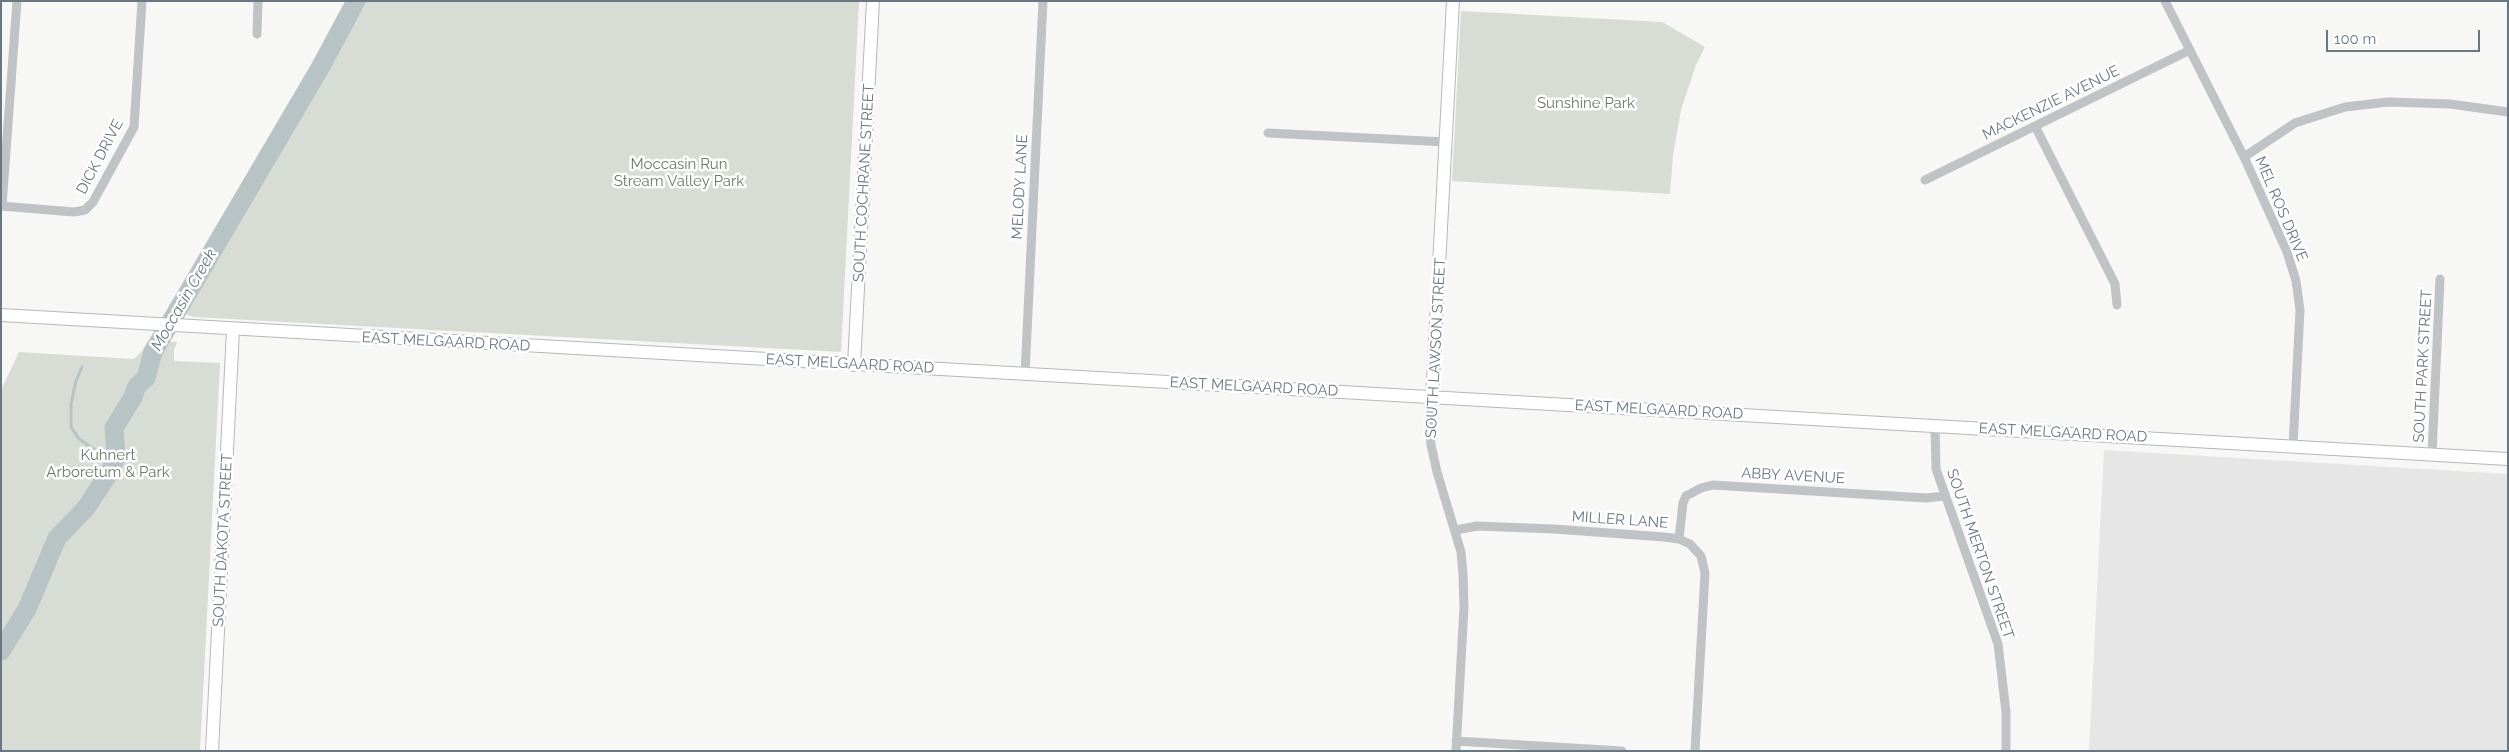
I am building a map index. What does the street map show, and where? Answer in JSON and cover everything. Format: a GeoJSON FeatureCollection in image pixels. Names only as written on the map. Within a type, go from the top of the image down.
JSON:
{"type":"FeatureCollection","features":[{"type":"Feature","properties":{"kind":"main road","name":"SOUTH COCHRANE STREET"},"geometry":{"type":"LineString","coordinates":[[854,365],[873,1]]}},
{"type":"Feature","properties":{"kind":"main road","name":"SOUTH LAWSON STREET"},"geometry":{"type":"LineString","coordinates":[[1432,398],[1453,1]]}},
{"type":"Feature","properties":{"kind":"main road","name":"EAST MELGAARD ROAD"},"geometry":{"type":"LineString","coordinates":[[1,315],[233,330],[2508,459]]}},
{"type":"Feature","properties":{"kind":"main road","name":"SOUTH DAKOTA STREET"},"geometry":{"type":"LineString","coordinates":[[212,751],[233,330]]}},
{"type":"Feature","properties":{"kind":"street"},"geometry":{"type":"LineString","coordinates":[[2,206],[17,1]]}},
{"type":"Feature","properties":{"kind":"street","name":"DICK DRIVE"},"geometry":{"type":"LineString","coordinates":[[2,206],[74,212],[85,210],[93,202],[134,127],[142,1]]}},
{"type":"Feature","properties":{"kind":"street"},"geometry":{"type":"LineString","coordinates":[[257,34],[258,1]]}},
{"type":"Feature","properties":{"kind":"street","name":"MELODY LANE"},"geometry":{"type":"LineString","coordinates":[[1024,374],[1043,1]]}},
{"type":"Feature","properties":{"kind":"street","name":"MEL ROS DRIVE"},"geometry":{"type":"LineString","coordinates":[[2165,1],[2244,157],[2287,252],[2296,281],[2300,326],[2293,446]]}},
{"type":"Feature","properties":{"kind":"street","name":"MACKENZIE AVENUE"},"geometry":{"type":"LineString","coordinates":[[1925,180],[2190,50]]}},
{"type":"Feature","properties":{"kind":"street"},"geometry":{"type":"LineString","coordinates":[[2244,157],[2295,123],[2345,107],[2397,102],[2450,104],[2508,112]]}},
{"type":"Feature","properties":{"kind":"street"},"geometry":{"type":"LineString","coordinates":[[2035,126],[2115,284],[2117,305]]}},
{"type":"Feature","properties":{"kind":"street"},"geometry":{"type":"LineString","coordinates":[[1268,133],[1446,142]]}},
{"type":"Feature","properties":{"kind":"street","name":"SOUTH PARK STREET"},"geometry":{"type":"LineString","coordinates":[[2432,454],[2440,279]]}},
{"type":"Feature","properties":{"kind":"street","name":"SOUTH LAWSON STREET"},"geometry":{"type":"LineString","coordinates":[[1432,398],[1431,446],[1436,472],[1456,530],[1461,552],[1464,607],[1456,746]]}},
{"type":"Feature","properties":{"kind":"street","name":"SOUTH MERTON STREET"},"geometry":{"type":"LineString","coordinates":[[1935,426],[1936,469],[1998,644],[2006,712],[2006,751]]}},
{"type":"Feature","properties":{"kind":"street","name":"ABBY AVENUE"},"geometry":{"type":"LineString","coordinates":[[1679,539],[1683,504],[1686,496],[1701,488],[1713,485],[1926,498],[1945,496]]}},
{"type":"Feature","properties":{"kind":"street","name":"MILLER LANE"},"geometry":{"type":"LineString","coordinates":[[1456,530],[1477,526],[1679,539],[1690,544],[1701,556],[1705,573],[1696,751]]}},
{"type":"Feature","properties":{"kind":"street"},"geometry":{"type":"LineString","coordinates":[[1456,746],[1622,751]]}},
{"type":"Feature","properties":{"kind":"shaded area"},"geometry":{"type":"Polygon","coordinates":[[[2104,450],[2508,474],[2508,751],[2089,751],[2104,450]]]}},
{"type":"Feature","properties":{"kind":"green space","name":"Moccasin Run Stream Valley Park"},"geometry":{"type":"Polygon","coordinates":[[[356,1],[859,1],[841,352],[193,317],[176,310],[320,68],[356,1]]]}},
{"type":"Feature","properties":{"kind":"green space","name":"Sunshine Park"},"geometry":{"type":"Polygon","coordinates":[[[1461,11],[1662,22],[1705,47],[1696,65],[1681,110],[1673,155],[1670,194],[1452,181],[1461,11]]]}},
{"type":"Feature","properties":{"kind":"green space","name":"Kuhnert Arboretum & Park"},"geometry":{"type":"Polygon","coordinates":[[[148,341],[177,342],[174,350],[174,361],[220,363],[200,751],[1,751],[1,390],[19,352],[134,359],[148,341]]]}},
{"type":"Feature","properties":{"kind":"waterway","name":"Moccasin Creek"},"geometry":{"type":"LineString","coordinates":[[1,651],[27,609],[57,538],[86,508],[111,470],[116,456],[114,428],[133,397],[137,386],[146,378],[153,352],[320,68],[356,1]]}},
{"type":"Feature","properties":{"kind":"waterway"},"geometry":{"type":"LineString","coordinates":[[82,367],[76,381],[71,404],[71,427],[79,439],[108,459],[111,470]]}}]}
